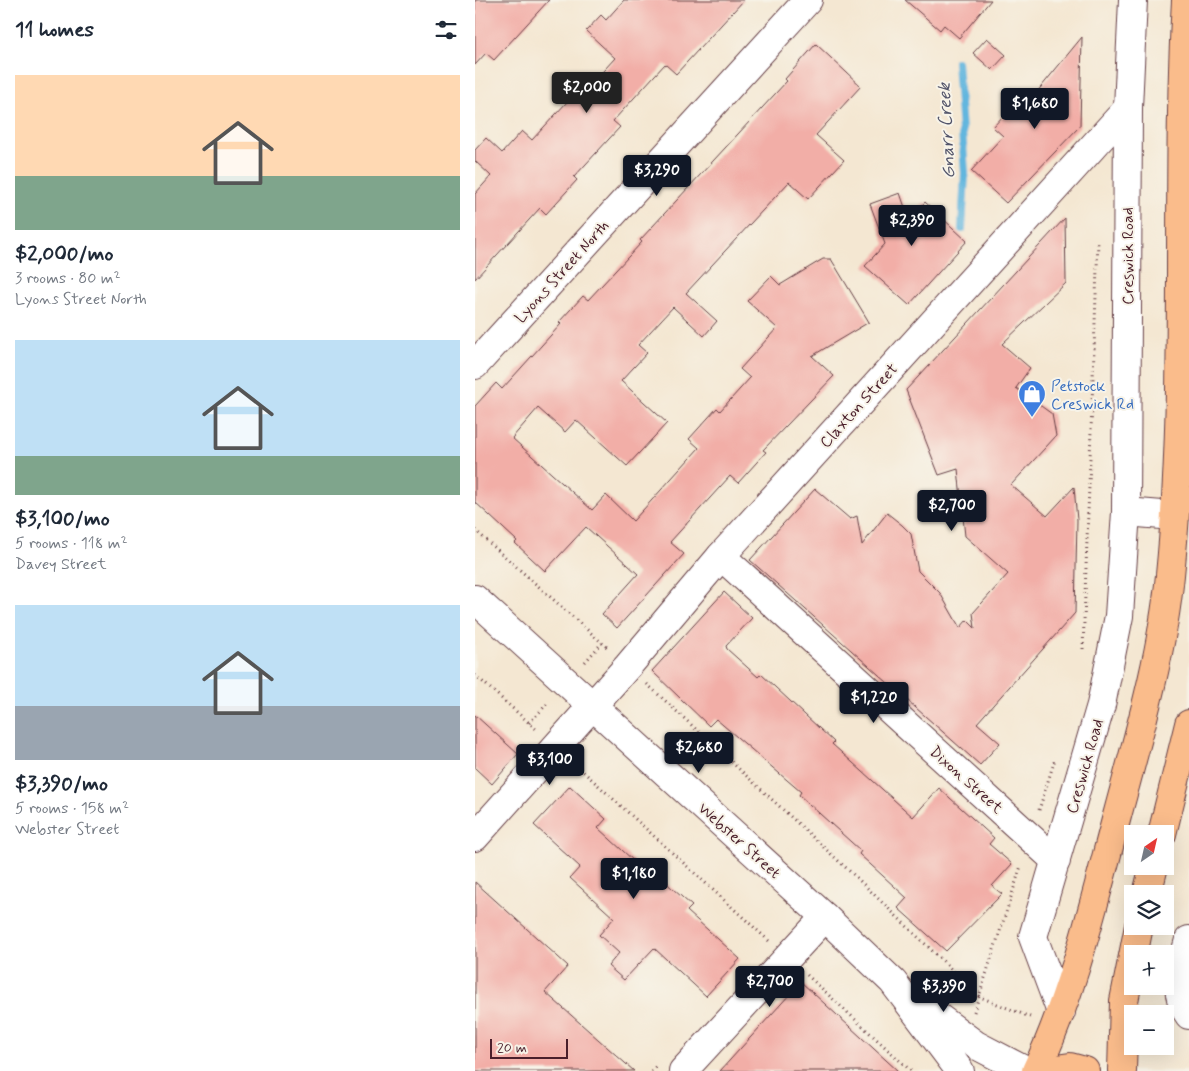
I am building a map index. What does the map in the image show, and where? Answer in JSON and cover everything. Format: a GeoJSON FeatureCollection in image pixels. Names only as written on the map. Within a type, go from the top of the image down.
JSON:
{"type":"FeatureCollection","features":[{"type":"Feature","properties":{"kind":"highway"},"geometry":{"type":"LineString","coordinates":[[1036,1071],[1061,1012],[1088,924],[1145,710],[1170,577],[1179,396],[1182,75],[1186,0]]}},
{"type":"Feature","properties":{"kind":"highway"},"geometry":{"type":"LineString","coordinates":[[1161,630],[1189,592]]}},
{"type":"Feature","properties":{"kind":"highway"},"geometry":{"type":"LineString","coordinates":[[1164,825],[1189,724]]}},
{"type":"Feature","properties":{"kind":"highway"},"geometry":{"type":"LineString","coordinates":[[1121,1071],[1123,1001],[1137,935]]}},
{"type":"Feature","properties":{"kind":"highway"},"geometry":{"type":"LineString","coordinates":[[1042,1071],[1069,1067],[1085,1071]]}},
{"type":"Feature","properties":{"kind":"street","name":"Lyons Street North"},"geometry":{"type":"LineString","coordinates":[[475,365],[808,0]]}},
{"type":"Feature","properties":{"kind":"street","name":"Creswick Road"},"geometry":{"type":"LineString","coordinates":[[1061,1012],[1033,937],[1057,861],[1107,677],[1119,616],[1126,512],[1128,108],[1133,0]]}},
{"type":"Feature","properties":{"kind":"street","name":"Claxton Street"},"geometry":{"type":"LineString","coordinates":[[475,837],[548,740],[593,706],[619,658],[721,556],[1128,108]]}},
{"type":"Feature","properties":{"kind":"street"},"geometry":{"type":"LineString","coordinates":[[1126,512],[1174,516]]}},
{"type":"Feature","properties":{"kind":"street","name":"Dixon Street"},"geometry":{"type":"LineString","coordinates":[[721,556],[1057,861]]}},
{"type":"Feature","properties":{"kind":"street","name":"Webster Street"},"geometry":{"type":"LineString","coordinates":[[475,599],[825,917],[893,982],[976,1045],[1026,1071]]}},
{"type":"Feature","properties":{"kind":"street"},"geometry":{"type":"LineString","coordinates":[[683,1071],[825,917]]}},
{"type":"Feature","properties":{"kind":"street"},"geometry":{"type":"LineString","coordinates":[[1189,940],[1178,990],[1181,1001],[1189,1015]]}},
{"type":"Feature","properties":{"kind":"street","name":"Webster Street"},"geometry":{"type":"LineString","coordinates":[[893,982],[960,1071]]}},
{"type":"Feature","properties":{"kind":"path"},"geometry":{"type":"LineString","coordinates":[[1083,654],[1098,239]]}},
{"type":"Feature","properties":{"kind":"path"},"geometry":{"type":"LineString","coordinates":[[475,530],[619,658],[857,878],[980,997],[1032,1018]]}},
{"type":"Feature","properties":{"kind":"path"},"geometry":{"type":"LineString","coordinates":[[475,675],[771,943]]}},
{"type":"Feature","properties":{"kind":"path"},"geometry":{"type":"LineString","coordinates":[[980,997],[1057,752]]}},
{"type":"Feature","properties":{"kind":"path"},"geometry":{"type":"LineString","coordinates":[[801,970],[911,1071]]}},
{"type":"Feature","properties":{"kind":"building"},"geometry":{"type":"Polygon","coordinates":[[[475,0],[549,0],[494,60],[486,53],[475,65],[475,0]]]}},
{"type":"Feature","properties":{"kind":"building"},"geometry":{"type":"Polygon","coordinates":[[[624,0],[744,0],[676,74],[665,64],[613,121],[620,127],[574,177],[577,180],[546,214],[540,208],[475,279],[475,194],[491,176],[475,161],[475,150],[486,138],[502,153],[522,131],[532,140],[579,89],[583,93],[615,58],[586,31],[601,15],[606,20],[624,0]]]}},
{"type":"Feature","properties":{"kind":"building"},"geometry":{"type":"Polygon","coordinates":[[[905,0],[991,0],[959,38],[944,25],[940,30],[905,0]]]}},
{"type":"Feature","properties":{"kind":"building"},"geometry":{"type":"Polygon","coordinates":[[[1082,37],[1080,126],[1006,203],[971,171],[1003,136],[993,127],[1016,102],[1023,109],[1082,37]]]}},
{"type":"Feature","properties":{"kind":"building"},"geometry":{"type":"Polygon","coordinates":[[[987,38],[1006,55],[992,70],[973,53],[987,38]]]}},
{"type":"Feature","properties":{"kind":"building"},"geometry":{"type":"Polygon","coordinates":[[[816,44],[861,86],[816,135],[844,160],[808,199],[789,182],[686,293],[717,321],[704,336],[673,307],[638,345],[647,353],[621,381],[667,423],[627,466],[576,420],[565,432],[538,408],[512,438],[592,510],[606,495],[633,521],[699,448],[689,439],[717,408],[720,411],[750,378],[740,369],[777,328],[747,301],[771,276],[780,285],[823,259],[831,259],[869,322],[812,356],[834,376],[763,450],[766,452],[738,483],[730,476],[670,542],[684,554],[617,628],[602,614],[638,574],[586,527],[545,571],[515,543],[517,541],[475,502],[475,406],[496,383],[502,389],[561,324],[559,322],[583,296],[588,300],[642,242],[640,240],[787,81],[785,79],[816,44]]]}},
{"type":"Feature","properties":{"kind":"building"},"geometry":{"type":"Polygon","coordinates":[[[900,193],[909,219],[925,202],[967,241],[909,305],[865,266],[885,244],[870,204],[900,193]]]}},
{"type":"Feature","properties":{"kind":"building"},"geometry":{"type":"Polygon","coordinates":[[[1065,218],[1066,283],[1002,344],[1030,368],[1016,388],[1052,414],[1056,436],[1011,485],[1047,516],[1074,487],[1077,520],[1075,613],[977,723],[1000,743],[980,765],[750,560],[815,489],[850,519],[857,516],[862,545],[887,513],[902,525],[911,534],[918,571],[940,593],[960,628],[967,620],[975,628],[973,613],[1008,574],[965,536],[958,469],[939,475],[906,390],[1065,218]]]}},
{"type":"Feature","properties":{"kind":"building"},"geometry":{"type":"Polygon","coordinates":[[[724,592],[752,618],[726,646],[727,649],[758,677],[761,674],[834,742],[832,744],[913,817],[939,788],[994,838],[989,844],[1012,864],[992,886],[1002,894],[946,951],[898,908],[907,898],[859,854],[861,851],[799,795],[801,792],[716,719],[709,726],[652,671],[724,592]]]}},
{"type":"Feature","properties":{"kind":"building"},"geometry":{"type":"Polygon","coordinates":[[[475,715],[518,754],[492,784],[475,768],[475,715]]]}},
{"type":"Feature","properties":{"kind":"building"},"geometry":{"type":"Polygon","coordinates":[[[570,786],[606,819],[598,828],[659,884],[663,880],[692,906],[687,911],[740,959],[706,996],[654,948],[624,980],[608,966],[619,953],[599,935],[614,918],[570,878],[580,867],[534,825],[570,786]]]}},
{"type":"Feature","properties":{"kind":"building"},"geometry":{"type":"Polygon","coordinates":[[[475,882],[568,966],[545,992],[634,1071],[475,1071],[475,882]]]}},
{"type":"Feature","properties":{"kind":"building"},"geometry":{"type":"Polygon","coordinates":[[[801,982],[898,1071],[720,1071],[801,982]]]}},
{"type":"Feature","properties":{"kind":"waterway","name":"Gnarr Creek"},"geometry":{"type":"LineString","coordinates":[[957,62],[965,173],[962,229]]}},
{"type":"Feature","properties":{"kind":"place","name":"Petstock Creswick Rd"},"geometry":{"type":"Point","coordinates":[1032,418]}}]}
